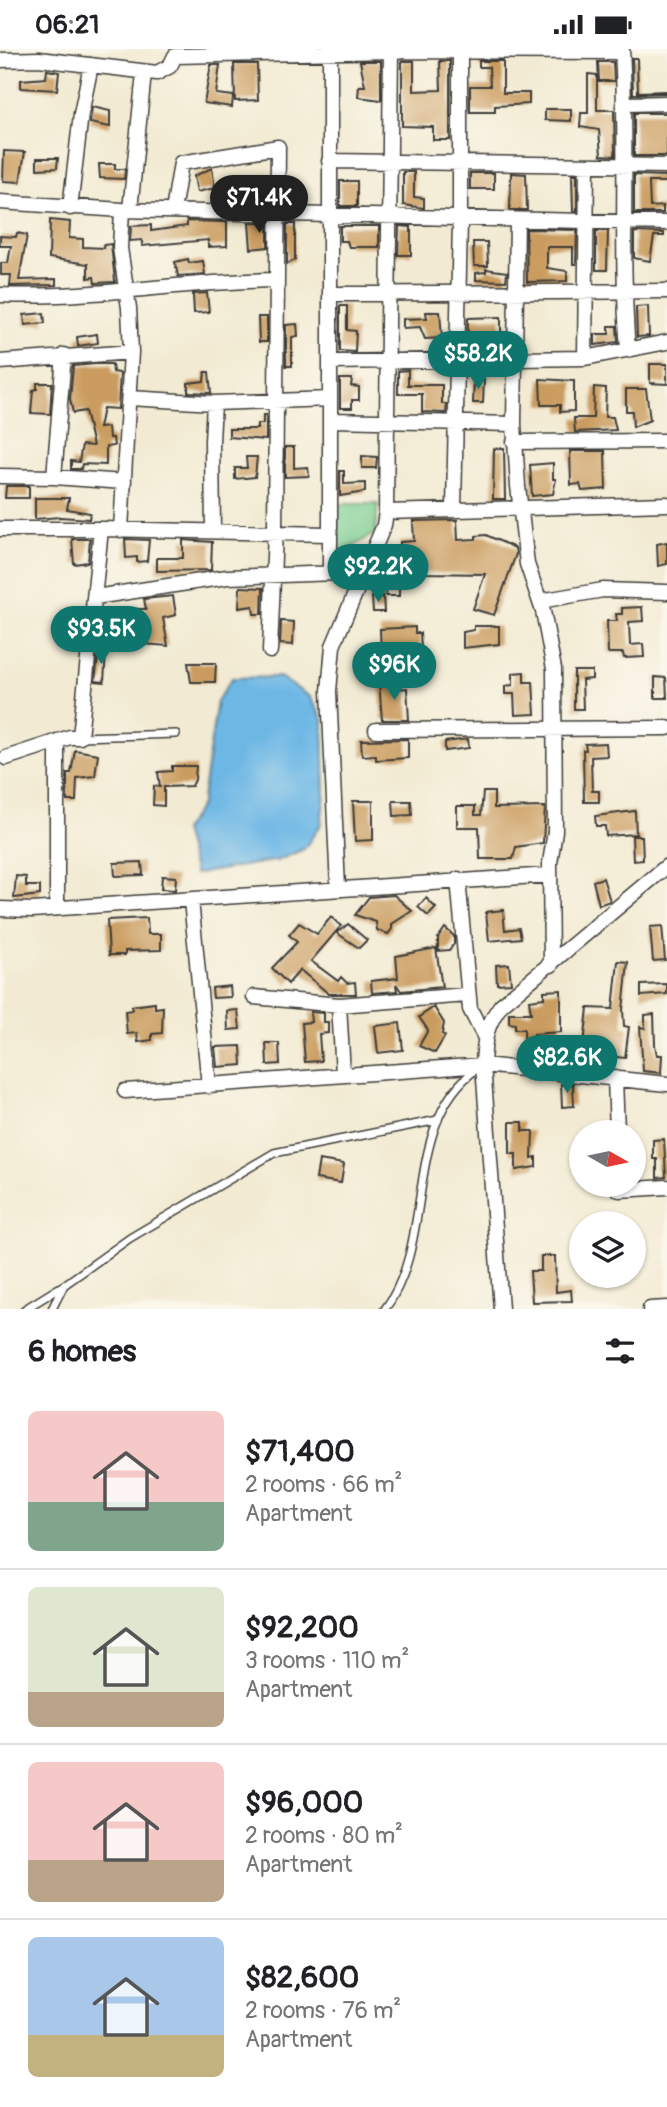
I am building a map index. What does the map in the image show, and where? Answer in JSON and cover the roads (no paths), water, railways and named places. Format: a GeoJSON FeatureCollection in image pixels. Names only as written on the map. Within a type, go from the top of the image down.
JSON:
{"type":"FeatureCollection","features":[{"type":"Feature","properties":{"kind":"street"},"geometry":{"type":"LineString","coordinates":[[338,888],[329,691],[333,646],[384,525],[386,512],[390,362],[391,50]]}},
{"type":"Feature","properties":{"kind":"street"},"geometry":{"type":"LineString","coordinates":[[454,508],[460,220],[460,50]]}},
{"type":"Feature","properties":{"kind":"street"},"geometry":{"type":"LineString","coordinates":[[330,51],[330,573]]}},
{"type":"Feature","properties":{"kind":"street"},"geometry":{"type":"LineString","coordinates":[[0,60],[39,59],[157,73],[170,66],[176,53],[622,51],[626,104],[624,292],[628,350]]}},
{"type":"Feature","properties":{"kind":"street"},"geometry":{"type":"LineString","coordinates":[[70,208],[81,114],[92,65]]}},
{"type":"Feature","properties":{"kind":"street"},"geometry":{"type":"LineString","coordinates":[[121,530],[131,352],[120,248],[144,73]]}},
{"type":"Feature","properties":{"kind":"street"},"geometry":{"type":"LineString","coordinates":[[626,104],[667,103]]}},
{"type":"Feature","properties":{"kind":"street"},"geometry":{"type":"LineString","coordinates":[[173,211],[181,163],[278,147],[280,213],[275,532],[271,574],[270,650]]}},
{"type":"Feature","properties":{"kind":"street"},"geometry":{"type":"LineString","coordinates":[[329,161],[459,160],[667,166]]}},
{"type":"Feature","properties":{"kind":"street"},"geometry":{"type":"LineString","coordinates":[[585,358],[587,165]]}},
{"type":"Feature","properties":{"kind":"street"},"geometry":{"type":"LineString","coordinates":[[0,202],[126,210],[667,223]]}},
{"type":"Feature","properties":{"kind":"street"},"geometry":{"type":"LineString","coordinates":[[517,220],[514,442],[527,564],[540,601],[554,669],[552,727],[555,831],[550,875],[551,965]]}},
{"type":"Feature","properties":{"kind":"street"},"geometry":{"type":"LineString","coordinates":[[0,295],[70,295],[190,283],[277,280]]}},
{"type":"Feature","properties":{"kind":"street"},"geometry":{"type":"LineString","coordinates":[[330,294],[667,291]]}},
{"type":"Feature","properties":{"kind":"street"},"geometry":{"type":"LineString","coordinates":[[330,362],[515,362],[585,358],[667,342]]}},
{"type":"Feature","properties":{"kind":"street"},"geometry":{"type":"LineString","coordinates":[[0,362],[32,361],[64,355],[131,352]]}},
{"type":"Feature","properties":{"kind":"street"},"geometry":{"type":"LineString","coordinates":[[54,477],[64,355]]}},
{"type":"Feature","properties":{"kind":"street"},"geometry":{"type":"LineString","coordinates":[[129,398],[214,403],[331,399]]}},
{"type":"Feature","properties":{"kind":"street"},"geometry":{"type":"LineString","coordinates":[[214,403],[214,531]]}},
{"type":"Feature","properties":{"kind":"street"},"geometry":{"type":"LineString","coordinates":[[331,420],[514,423]]}},
{"type":"Feature","properties":{"kind":"street"},"geometry":{"type":"LineString","coordinates":[[514,442],[667,441]]}},
{"type":"Feature","properties":{"kind":"street"},"geometry":{"type":"LineString","coordinates":[[0,476],[124,482]]}},
{"type":"Feature","properties":{"kind":"street"},"geometry":{"type":"LineString","coordinates":[[386,512],[667,504]]}},
{"type":"Feature","properties":{"kind":"street"},"geometry":{"type":"LineString","coordinates":[[0,529],[328,534]]}},
{"type":"Feature","properties":{"kind":"street"},"geometry":{"type":"LineString","coordinates":[[6,758],[57,741],[80,737],[101,529]]}},
{"type":"Feature","properties":{"kind":"street"},"geometry":{"type":"LineString","coordinates":[[95,597],[179,582],[271,574],[365,572]]}},
{"type":"Feature","properties":{"kind":"street"},"geometry":{"type":"LineString","coordinates":[[540,601],[603,590],[667,592]]}},
{"type":"Feature","properties":{"kind":"street"},"geometry":{"type":"LineString","coordinates":[[376,730],[667,728]]}},
{"type":"Feature","properties":{"kind":"street"},"geometry":{"type":"LineString","coordinates":[[57,741],[57,908]]}},
{"type":"Feature","properties":{"kind":"street"},"geometry":{"type":"LineString","coordinates":[[501,1309],[483,1065],[484,1035],[501,1005],[667,866]]}},
{"type":"Feature","properties":{"kind":"street"},"geometry":{"type":"LineString","coordinates":[[0,909],[57,908],[458,879],[550,875]]}},
{"type":"Feature","properties":{"kind":"street"},"geometry":{"type":"LineString","coordinates":[[458,879],[467,995],[472,1017],[484,1035]]}},
{"type":"Feature","properties":{"kind":"street"},"geometry":{"type":"LineString","coordinates":[[191,899],[209,1086]]}},
{"type":"Feature","properties":{"kind":"street"},"geometry":{"type":"LineString","coordinates":[[254,997],[340,1005],[467,995]]}},
{"type":"Feature","properties":{"kind":"street"},"geometry":{"type":"LineString","coordinates":[[340,1005],[343,1073]]}},
{"type":"Feature","properties":{"kind":"street"},"geometry":{"type":"LineString","coordinates":[[125,1091],[343,1073],[483,1065],[667,1084]]}},
{"type":"Feature","properties":{"kind":"street"},"geometry":{"type":"LineString","coordinates":[[615,1078],[617,1120]]}},
{"type":"Feature","properties":{"kind":"street"},"geometry":{"type":"LineString","coordinates":[[646,1188],[667,1187]]}},
{"type":"Feature","properties":{"kind":"street"},"geometry":{"type":"LineString","coordinates":[[650,1309],[667,1308]]}},
{"type":"Feature","properties":{"kind":"lane"},"geometry":{"type":"LineString","coordinates":[[80,737],[176,734]]}},
{"type":"Feature","properties":{"kind":"lane"},"geometry":{"type":"LineString","coordinates":[[385,1309],[404,1272],[438,1120],[452,1092],[483,1065]]}},
{"type":"Feature","properties":{"kind":"lane"},"geometry":{"type":"LineString","coordinates":[[25,1309],[65,1285],[130,1238],[274,1153],[438,1120]]}},
{"type":"Feature","properties":{"kind":"lane"},"geometry":{"type":"LineString","coordinates":[[52,1309],[65,1285]]}},
{"type":"Feature","properties":{"kind":"water"},"geometry":{"type":"Polygon","coordinates":[[[280,677],[310,697],[323,719],[325,794],[321,824],[304,849],[279,860],[195,874],[183,831],[201,805],[217,701],[232,678],[280,677]]]}}]}
